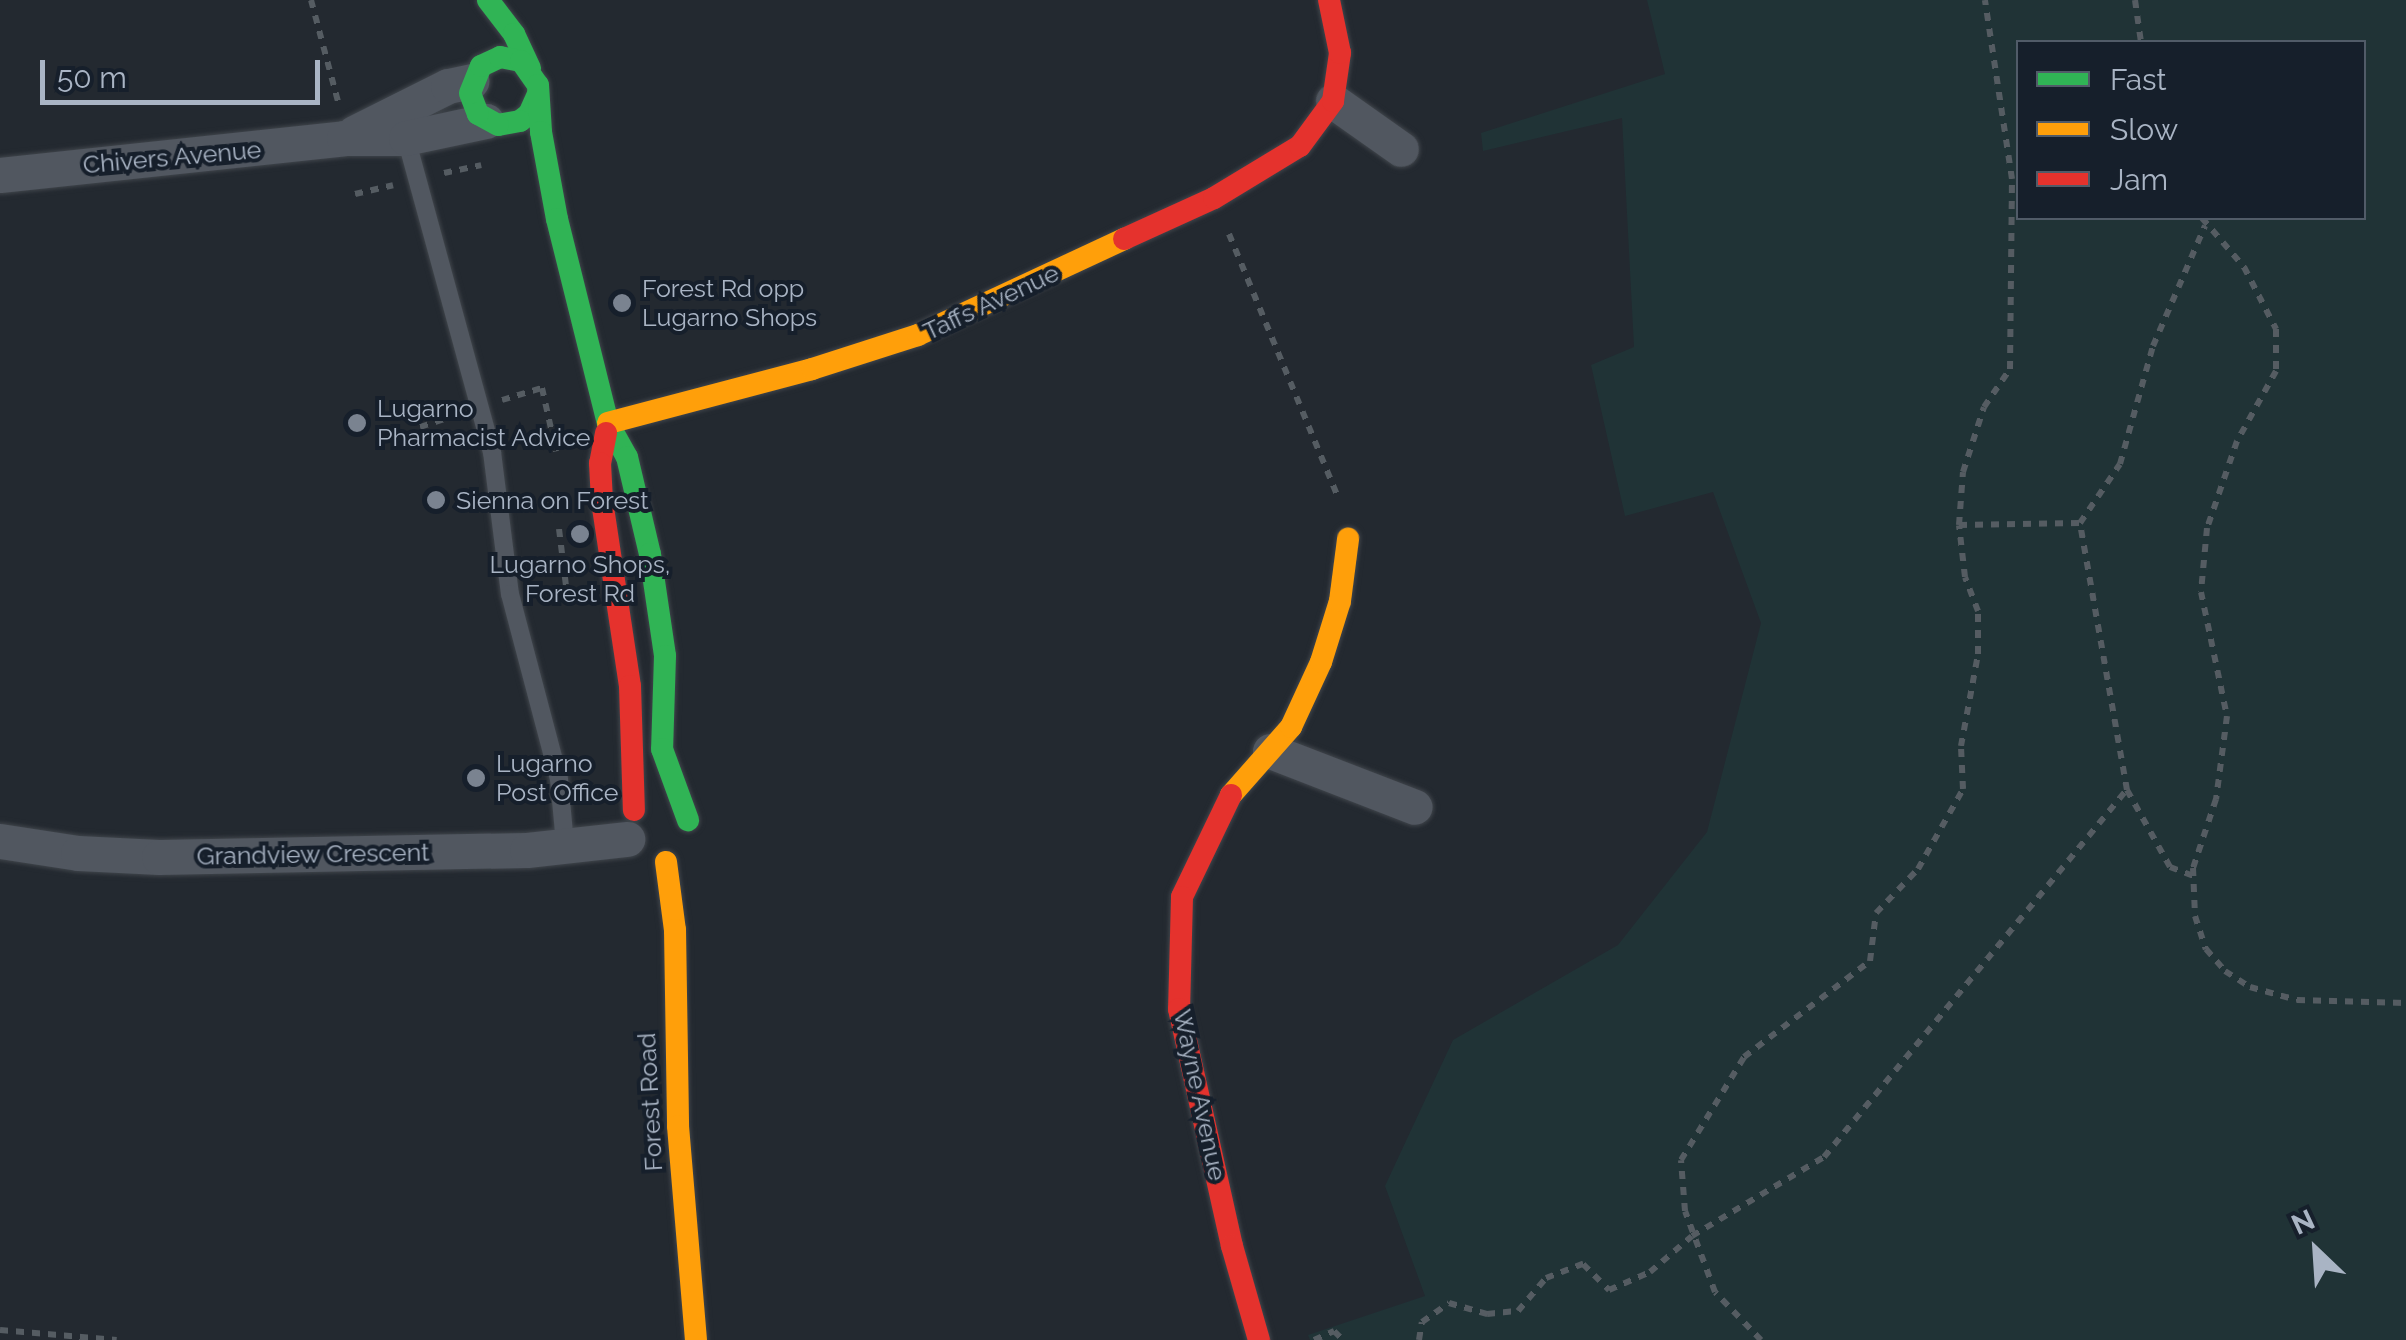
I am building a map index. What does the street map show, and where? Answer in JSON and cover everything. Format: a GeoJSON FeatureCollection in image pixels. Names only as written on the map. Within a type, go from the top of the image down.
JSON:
{"type":"FeatureCollection","features":[{"type":"Feature","properties":{"kind":"street"},"geometry":{"type":"LineString","coordinates":[[468,38],[472,104],[497,130],[520,122],[530,114],[538,94],[514,34],[488,0]]}},
{"type":"Feature","properties":{"kind":"street","name":"Taffs Avenue"},"geometry":{"type":"LineString","coordinates":[[608,423],[793,374],[918,335],[1214,198],[1300,146],[1333,100],[1340,53],[1329,0]]}},
{"type":"Feature","properties":{"kind":"street"},"geometry":{"type":"LineString","coordinates":[[472,78],[489,60],[500,57],[521,61],[530,68]]}},
{"type":"Feature","properties":{"kind":"street","name":"Chivers Avenue"},"geometry":{"type":"LineString","coordinates":[[0,175],[342,122],[472,78]]}},
{"type":"Feature","properties":{"kind":"street","name":"Forest Road"},"geometry":{"type":"LineString","coordinates":[[538,94],[557,219],[608,423],[627,457],[650,554],[665,656],[659,842]]}},
{"type":"Feature","properties":{"kind":"street"},"geometry":{"type":"LineString","coordinates":[[1333,100],[1401,150]]}},
{"type":"Feature","properties":{"kind":"street","name":"Chivers Avenue"},"geometry":{"type":"LineString","coordinates":[[342,122],[406,138],[497,130]]}},
{"type":"Feature","properties":{"kind":"street","name":"Forest Road"},"geometry":{"type":"LineString","coordinates":[[521,166],[557,219]]}},
{"type":"Feature","properties":{"kind":"street","name":"Forest Road"},"geometry":{"type":"LineString","coordinates":[[608,423],[600,463],[601,482],[632,710],[675,930],[678,1126],[696,1340]]}},
{"type":"Feature","properties":{"kind":"street","name":"Wayne Avenue"},"geometry":{"type":"LineString","coordinates":[[1259,1340],[1232,1246],[1179,1009],[1182,897],[1230,797],[1291,727],[1321,662],[1340,601],[1348,540]]}},
{"type":"Feature","properties":{"kind":"street"},"geometry":{"type":"LineString","coordinates":[[1270,750],[1416,806]]}},
{"type":"Feature","properties":{"kind":"street","name":"Grandview Crescent"},"geometry":{"type":"LineString","coordinates":[[0,841],[78,853],[145,856],[528,850],[564,844],[659,842]]}},
{"type":"Feature","properties":{"kind":"lane"},"geometry":{"type":"LineString","coordinates":[[406,138],[492,452],[510,594],[560,778],[564,844]]}},
{"type":"Feature","properties":{"kind":"path"},"geometry":{"type":"LineString","coordinates":[[311,0],[342,122]]}},
{"type":"Feature","properties":{"kind":"path"},"geometry":{"type":"LineString","coordinates":[[1761,1340],[1715,1292],[1692,1236],[1681,1160],[1744,1057],[1870,960],[1876,913],[1918,868],[1962,789],[1962,746],[1978,654],[1978,611],[1965,577],[1960,526],[1962,472],[1984,406],[2010,368],[2012,180],[1985,0]]}},
{"type":"Feature","properties":{"kind":"path"},"geometry":{"type":"LineString","coordinates":[[2135,0],[2141,40]]}},
{"type":"Feature","properties":{"kind":"path"},"geometry":{"type":"LineString","coordinates":[[1214,198],[1336,483],[1348,540]]}},
{"type":"Feature","properties":{"kind":"path"},"geometry":{"type":"LineString","coordinates":[[2194,876],[2170,867],[2127,790],[2080,523],[2120,464],[2153,346],[2204,222],[2244,267],[2276,329],[2276,371],[2237,441],[2207,528],[2201,592],[2227,716],[2216,799],[2194,876],[2195,916],[2206,948],[2225,971],[2250,986],[2297,1000],[2406,1003]]}},
{"type":"Feature","properties":{"kind":"path"},"geometry":{"type":"LineString","coordinates":[[1960,526],[2080,523]]}},
{"type":"Feature","properties":{"kind":"path"},"geometry":{"type":"LineString","coordinates":[[1420,1340],[1422,1322],[1450,1303],[1487,1314],[1518,1311],[1546,1278],[1583,1264],[1609,1290],[1650,1272],[1692,1236],[1824,1157],[2127,790]]}},
{"type":"Feature","properties":{"kind":"path"},"geometry":{"type":"LineString","coordinates":[[0,1330],[117,1340]]}},
{"type":"Feature","properties":{"kind":"path"},"geometry":{"type":"LineString","coordinates":[[1314,1340],[1334,1331],[1343,1340]]}},
{"type":"Feature","properties":{"kind":"green space"},"geometry":{"type":"Polygon","coordinates":[[[1647,0],[2406,0],[2406,1340],[1310,1340],[1308,1335],[1425,1296],[1385,1186],[1453,1040],[1618,945],[1707,832],[1761,623],[1713,492],[1625,516],[1591,365],[1634,347],[1622,118],[1483,151],[1481,133],[1665,74],[1647,0]]]}},
{"type":"Feature","properties":{"kind":"traffic: fast"},"geometry":{"type":"LineString","coordinates":[[488,0],[514,34],[530,68]]}},
{"type":"Feature","properties":{"kind":"traffic: fast"},"geometry":{"type":"LineString","coordinates":[[538,94],[529,114],[520,121],[498,125],[478,114],[470,93],[481,66],[500,57],[521,61],[538,85],[541,132],[557,219],[608,423],[627,457],[650,554],[665,656],[662,749],[688,820]]}},
{"type":"Feature","properties":{"kind":"traffic: slow"},"geometry":{"type":"LineString","coordinates":[[608,423],[812,369],[918,335],[1124,239]]}},
{"type":"Feature","properties":{"kind":"traffic: slow"},"geometry":{"type":"LineString","coordinates":[[1231,795],[1291,727],[1321,662],[1340,601],[1348,539]]}},
{"type":"Feature","properties":{"kind":"traffic: slow"},"geometry":{"type":"LineString","coordinates":[[666,862],[675,930],[678,1126],[696,1340]]}},
{"type":"Feature","properties":{"kind":"traffic: jam"},"geometry":{"type":"LineString","coordinates":[[1124,239],[1214,198],[1300,146],[1333,101],[1340,53],[1329,0]]}},
{"type":"Feature","properties":{"kind":"traffic: jam"},"geometry":{"type":"LineString","coordinates":[[606,433],[600,463],[602,501],[630,686],[634,810]]}},
{"type":"Feature","properties":{"kind":"traffic: jam"},"geometry":{"type":"LineString","coordinates":[[1231,795],[1182,897],[1179,1009],[1232,1246],[1259,1340]]}},
{"type":"Feature","properties":{"kind":"place","name":"Forest Rd opp Lugarno Shops"},"geometry":{"type":"Point","coordinates":[622,303]}},
{"type":"Feature","properties":{"kind":"place","name":"Lugarno Pharmacist Advice"},"geometry":{"type":"Point","coordinates":[357,423]}},
{"type":"Feature","properties":{"kind":"place","name":"Sienna on Forest"},"geometry":{"type":"Point","coordinates":[436,500]}},
{"type":"Feature","properties":{"kind":"place","name":"Lugarno Shops, Forest Rd"},"geometry":{"type":"Point","coordinates":[580,534]}},
{"type":"Feature","properties":{"kind":"place","name":"Lugarno Post Office"},"geometry":{"type":"Point","coordinates":[476,778]}}]}
